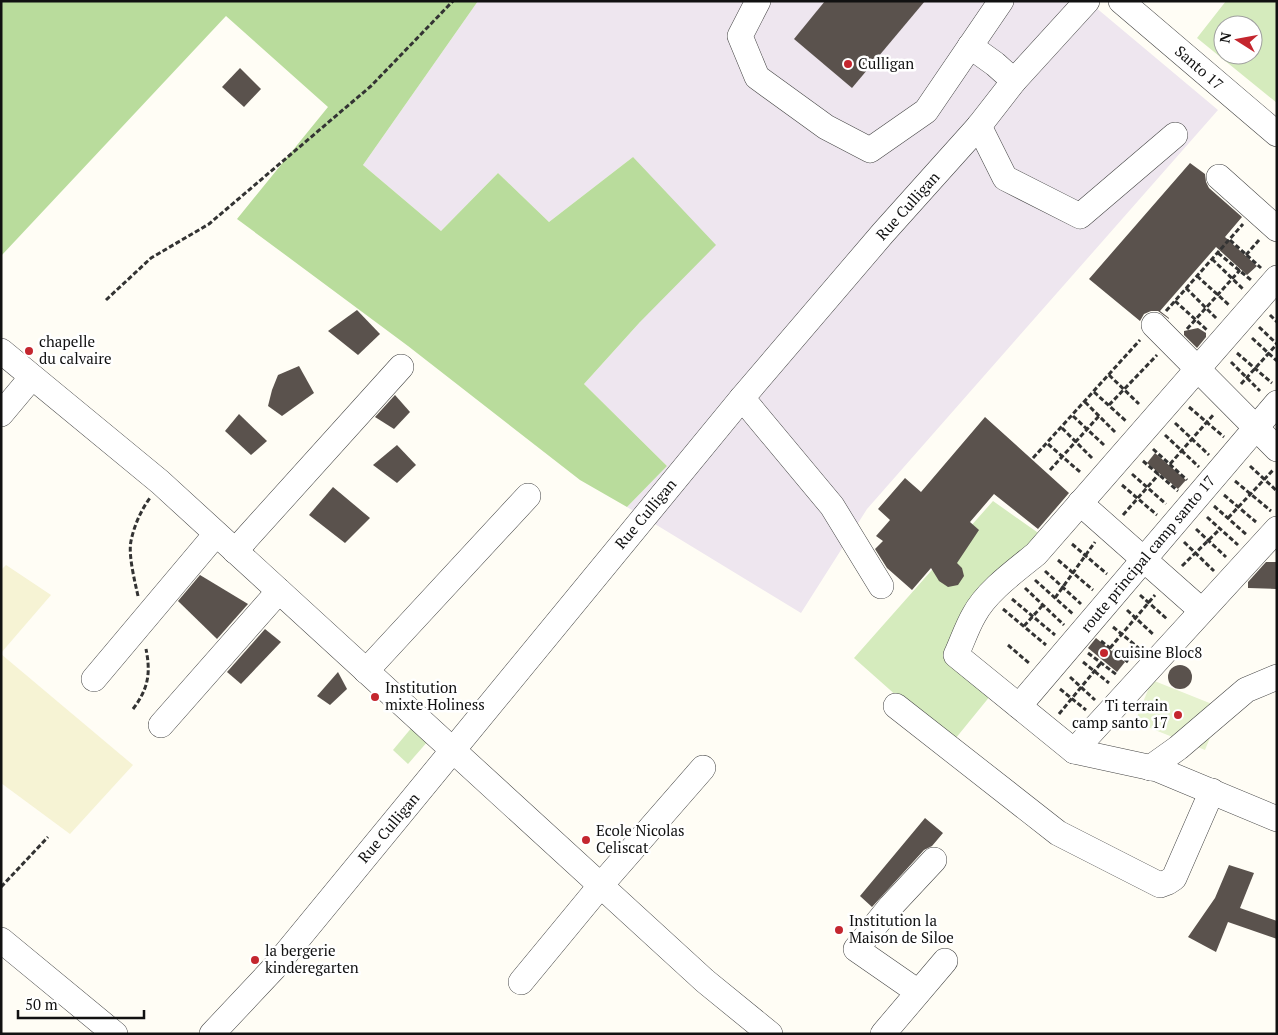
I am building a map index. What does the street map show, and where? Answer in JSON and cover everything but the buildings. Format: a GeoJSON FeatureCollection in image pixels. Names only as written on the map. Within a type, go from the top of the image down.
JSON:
{"type":"FeatureCollection","features":[{"type":"Feature","properties":{"kind":"street"},"geometry":{"type":"LineString","coordinates":[[758,1],[740,36],[757,77],[826,127],[870,150],[926,111],[1001,1]]}},
{"type":"Feature","properties":{"kind":"street","name":"Rue Culligan"},"geometry":{"type":"LineString","coordinates":[[212,1034],[274,968],[742,398],[1014,82],[1088,1]]}},
{"type":"Feature","properties":{"kind":"street","name":"Santo 17"},"geometry":{"type":"LineString","coordinates":[[1121,1],[1277,134]]}},
{"type":"Feature","properties":{"kind":"street"},"geometry":{"type":"LineString","coordinates":[[970,46],[995,64],[1014,82]]}},
{"type":"Feature","properties":{"kind":"street"},"geometry":{"type":"LineString","coordinates":[[978,126],[1005,178],[1080,216],[1175,135]]}},
{"type":"Feature","properties":{"kind":"street"},"geometry":{"type":"LineString","coordinates":[[1219,177],[1277,228]]}},
{"type":"Feature","properties":{"kind":"street"},"geometry":{"type":"LineString","coordinates":[[1244,315],[1036,554],[985,600],[974,614],[956,655],[1074,751],[1154,769],[1277,819]]}},
{"type":"Feature","properties":{"kind":"street"},"geometry":{"type":"LineString","coordinates":[[1154,325],[1167,347],[1231,395],[1256,428],[1277,449]]}},
{"type":"Feature","properties":{"kind":"street"},"geometry":{"type":"LineString","coordinates":[[1,351],[160,482],[705,981],[770,1034]]}},
{"type":"Feature","properties":{"kind":"street"},"geometry":{"type":"LineString","coordinates":[[234,551],[401,367]]}},
{"type":"Feature","properties":{"kind":"street"},"geometry":{"type":"LineString","coordinates":[[1,414],[32,377]]}},
{"type":"Feature","properties":{"kind":"street"},"geometry":{"type":"LineString","coordinates":[[742,398],[832,506],[881,586]]}},
{"type":"Feature","properties":{"kind":"street","name":"route principal camp santo 17"},"geometry":{"type":"LineString","coordinates":[[1019,706],[1256,428],[1276,398]]}},
{"type":"Feature","properties":{"kind":"street"},"geometry":{"type":"LineString","coordinates":[[1129,448],[1113,522],[1144,559],[1172,576],[1201,610]]}},
{"type":"Feature","properties":{"kind":"street"},"geometry":{"type":"LineString","coordinates":[[366,671],[528,496]]}},
{"type":"Feature","properties":{"kind":"street"},"geometry":{"type":"LineString","coordinates":[[94,679],[216,534]]}},
{"type":"Feature","properties":{"kind":"street"},"geometry":{"type":"LineString","coordinates":[[1074,751],[1201,610],[1263,545]]}},
{"type":"Feature","properties":{"kind":"street"},"geometry":{"type":"LineString","coordinates":[[160,725],[279,591]]}},
{"type":"Feature","properties":{"kind":"street"},"geometry":{"type":"LineString","coordinates":[[1154,769],[1246,690],[1277,677]]}},
{"type":"Feature","properties":{"kind":"street"},"geometry":{"type":"LineString","coordinates":[[896,706],[1058,833],[1160,885],[1174,878],[1212,791]]}},
{"type":"Feature","properties":{"kind":"street"},"geometry":{"type":"LineString","coordinates":[[521,982],[601,885],[702,768]]}},
{"type":"Feature","properties":{"kind":"street"},"geometry":{"type":"LineString","coordinates":[[918,992],[856,950],[891,906],[934,860]]}},
{"type":"Feature","properties":{"kind":"street"},"geometry":{"type":"LineString","coordinates":[[1,940],[115,1034]]}},
{"type":"Feature","properties":{"kind":"street"},"geometry":{"type":"LineString","coordinates":[[883,1034],[945,961]]}},
{"type":"Feature","properties":{"kind":"path"},"geometry":{"type":"LineString","coordinates":[[106,300],[152,258],[209,224],[371,86],[453,1]]}},
{"type":"Feature","properties":{"kind":"path"},"geometry":{"type":"LineString","coordinates":[[1230,240],[1255,368],[1276,398]]}},
{"type":"Feature","properties":{"kind":"path"},"geometry":{"type":"LineString","coordinates":[[1218,252],[1240,270],[1247,378]]}},
{"type":"Feature","properties":{"kind":"path"},"geometry":{"type":"LineString","coordinates":[[1212,260],[1232,279],[1244,315],[1268,354],[1277,361]]}},
{"type":"Feature","properties":{"kind":"path"},"geometry":{"type":"LineString","coordinates":[[1109,405],[1195,320],[1240,270]]}},
{"type":"Feature","properties":{"kind":"path"},"geometry":{"type":"LineString","coordinates":[[1197,276],[1244,315]]}},
{"type":"Feature","properties":{"kind":"path"},"geometry":{"type":"LineString","coordinates":[[1186,288],[1206,308],[1244,315]]}},
{"type":"Feature","properties":{"kind":"path"},"geometry":{"type":"LineString","coordinates":[[1175,301],[1195,320],[1244,315]]}},
{"type":"Feature","properties":{"kind":"path"},"geometry":{"type":"LineString","coordinates":[[1170,464],[1277,344]]}},
{"type":"Feature","properties":{"kind":"path"},"geometry":{"type":"LineString","coordinates":[[1109,375],[1124,390],[1129,448],[1138,499]]}},
{"type":"Feature","properties":{"kind":"path"},"geometry":{"type":"LineString","coordinates":[[1247,378],[1276,398]]}},
{"type":"Feature","properties":{"kind":"path"},"geometry":{"type":"LineString","coordinates":[[1094,392],[1109,405],[1147,488]]}},
{"type":"Feature","properties":{"kind":"path"},"geometry":{"type":"LineString","coordinates":[[1085,402],[1129,448],[1159,474],[1239,507],[1263,545]]}},
{"type":"Feature","properties":{"kind":"path"},"geometry":{"type":"LineString","coordinates":[[1073,416],[1087,430],[1170,464],[1202,491],[1228,518],[1263,545]]}},
{"type":"Feature","properties":{"kind":"path"},"geometry":{"type":"LineString","coordinates":[[1050,470],[1099,416]]}},
{"type":"Feature","properties":{"kind":"path"},"geometry":{"type":"LineString","coordinates":[[1129,448],[1207,422]]}},
{"type":"Feature","properties":{"kind":"path"},"geometry":{"type":"LineString","coordinates":[[1195,553],[1207,422]]}},
{"type":"Feature","properties":{"kind":"path"},"geometry":{"type":"LineString","coordinates":[[1062,428],[1076,442],[1182,451]]}},
{"type":"Feature","properties":{"kind":"path"},"geometry":{"type":"LineString","coordinates":[[1062,457],[1192,439]]}},
{"type":"Feature","properties":{"kind":"path"},"geometry":{"type":"LineString","coordinates":[[1192,439],[1202,491],[1208,540]]}},
{"type":"Feature","properties":{"kind":"path"},"geometry":{"type":"LineString","coordinates":[[1048,444],[1062,457]]}},
{"type":"Feature","properties":{"kind":"path"},"geometry":{"type":"LineString","coordinates":[[1182,451],[1220,529],[1263,545]]}},
{"type":"Feature","properties":{"kind":"path"},"geometry":{"type":"LineString","coordinates":[[1228,518],[1277,466]]}},
{"type":"Feature","properties":{"kind":"path"},"geometry":{"type":"LineString","coordinates":[[1055,598],[1085,556],[1113,522],[1138,499],[1159,474]]}},
{"type":"Feature","properties":{"kind":"path"},"geometry":{"type":"LineString","coordinates":[[1138,499],[1202,491],[1264,480]]}},
{"type":"Feature","properties":{"kind":"path"},"geometry":{"type":"LineString","coordinates":[[1264,480],[1277,491]]}},
{"type":"Feature","properties":{"kind":"path"},"geometry":{"type":"LineString","coordinates":[[138,594],[130,542],[142,510],[160,482]]}},
{"type":"Feature","properties":{"kind":"path"},"geometry":{"type":"LineString","coordinates":[[1147,488],[1251,494]]}},
{"type":"Feature","properties":{"kind":"path"},"geometry":{"type":"LineString","coordinates":[[1251,494],[1263,545]]}},
{"type":"Feature","properties":{"kind":"path"},"geometry":{"type":"LineString","coordinates":[[1110,648],[1172,576],[1220,529]]}},
{"type":"Feature","properties":{"kind":"path"},"geometry":{"type":"LineString","coordinates":[[1208,540],[1263,545]]}},
{"type":"Feature","properties":{"kind":"path"},"geometry":{"type":"LineString","coordinates":[[1071,544],[1085,556],[1085,628],[1081,687]]}},
{"type":"Feature","properties":{"kind":"path"},"geometry":{"type":"LineString","coordinates":[[1195,553],[1263,545]]}},
{"type":"Feature","properties":{"kind":"path"},"geometry":{"type":"LineString","coordinates":[[1052,554],[1073,572],[1094,671]]}},
{"type":"Feature","properties":{"kind":"path"},"geometry":{"type":"LineString","coordinates":[[1042,568],[1062,587],[1085,628],[1101,663],[1139,679]]}},
{"type":"Feature","properties":{"kind":"path"},"geometry":{"type":"LineString","coordinates":[[1033,579],[1085,628],[1110,648],[1139,679]]}},
{"type":"Feature","properties":{"kind":"path"},"geometry":{"type":"LineString","coordinates":[[1019,582],[1043,605],[1085,628]]}},
{"type":"Feature","properties":{"kind":"path"},"geometry":{"type":"LineString","coordinates":[[1008,596],[1033,617],[1122,634]]}},
{"type":"Feature","properties":{"kind":"path"},"geometry":{"type":"LineString","coordinates":[[1000,606],[1024,626],[1085,628],[1149,603]]}},
{"type":"Feature","properties":{"kind":"path"},"geometry":{"type":"LineString","coordinates":[[1139,679],[1149,603]]}},
{"type":"Feature","properties":{"kind":"path"},"geometry":{"type":"LineString","coordinates":[[1024,626],[1043,605]]}},
{"type":"Feature","properties":{"kind":"path"},"geometry":{"type":"LineString","coordinates":[[1008,645],[1136,618]]}},
{"type":"Feature","properties":{"kind":"path"},"geometry":{"type":"LineString","coordinates":[[1136,618],[1139,679]]}},
{"type":"Feature","properties":{"kind":"path"},"geometry":{"type":"LineString","coordinates":[[1072,699],[1085,628]]}},
{"type":"Feature","properties":{"kind":"path"},"geometry":{"type":"LineString","coordinates":[[1122,634],[1139,679]]}},
{"type":"Feature","properties":{"kind":"path"},"geometry":{"type":"LineString","coordinates":[[1059,714],[1101,663]]}},
{"type":"Feature","properties":{"kind":"path"},"geometry":{"type":"LineString","coordinates":[[1094,671],[1139,679]]}},
{"type":"Feature","properties":{"kind":"path"},"geometry":{"type":"LineString","coordinates":[[1081,687],[1139,679]]}},
{"type":"Feature","properties":{"kind":"path"},"geometry":{"type":"LineString","coordinates":[[1072,699],[1139,679]]}},
{"type":"Feature","properties":{"kind":"path"},"geometry":{"type":"LineString","coordinates":[[1,887],[48,837]]}},
{"type":"Feature","properties":{"kind":"shaded area"},"geometry":{"type":"Polygon","coordinates":[[[478,1],[1088,1],[1218,110],[867,509],[801,613],[627,507],[667,466],[584,384],[640,322],[633,157],[549,222],[498,173],[441,231],[363,165],[478,1]]]}},
{"type":"Feature","properties":{"kind":"shaded area"},"geometry":{"type":"Polygon","coordinates":[[[6,565],[51,595],[1,653],[1,570],[6,565]]]}},
{"type":"Feature","properties":{"kind":"shaded area"},"geometry":{"type":"Polygon","coordinates":[[[1,654],[133,765],[70,834],[1,783],[1,654]]]}},
{"type":"Feature","properties":{"kind":"green space"},"geometry":{"type":"Polygon","coordinates":[[[1,1],[478,1],[363,165],[441,231],[498,173],[549,222],[633,157],[716,245],[640,322],[584,384],[667,466],[627,507],[580,480],[408,346],[237,219],[328,107],[226,16],[1,256],[1,1]]]}},
{"type":"Feature","properties":{"kind":"green space"},"geometry":{"type":"Polygon","coordinates":[[[1226,1],[1277,1],[1277,103],[1230,65],[1263,65],[1263,15],[1215,15],[1226,1]]]}},
{"type":"Feature","properties":{"kind":"green space"},"geometry":{"type":"Polygon","coordinates":[[[1213,18],[1213,51],[1197,38],[1213,18]]]}},
{"type":"Feature","properties":{"kind":"green space"},"geometry":{"type":"Polygon","coordinates":[[[993,501],[1044,537],[953,655],[995,690],[951,744],[854,658],[993,501]]]}},
{"type":"Feature","properties":{"kind":"green space","name":"Ti terrain camp santo 17"},"geometry":{"type":"Polygon","coordinates":[[[1152,680],[1222,708],[1205,750],[1135,722],[1152,680]]]}},
{"type":"Feature","properties":{"kind":"green space"},"geometry":{"type":"Polygon","coordinates":[[[413,726],[428,741],[408,764],[393,750],[413,726]]]}},
{"type":"Feature","properties":{"kind":"place","name":"Culligan"},"geometry":{"type":"Point","coordinates":[848,64]}},
{"type":"Feature","properties":{"kind":"place","name":"chapelle du calvaire"},"geometry":{"type":"Point","coordinates":[29,351]}},
{"type":"Feature","properties":{"kind":"place","name":"cuisine Bloc8"},"geometry":{"type":"Point","coordinates":[1104,653]}},
{"type":"Feature","properties":{"kind":"place","name":"Institution mixte Holiness"},"geometry":{"type":"Point","coordinates":[375,697]}},
{"type":"Feature","properties":{"kind":"place","name":"Ti terrain camp santo 17"},"geometry":{"type":"Point","coordinates":[1178,715]}},
{"type":"Feature","properties":{"kind":"place","name":"Ecole Nicolas Celiscat"},"geometry":{"type":"Point","coordinates":[586,840]}},
{"type":"Feature","properties":{"kind":"place","name":"Institution la Maison de Siloe"},"geometry":{"type":"Point","coordinates":[839,930]}},
{"type":"Feature","properties":{"kind":"place","name":"la bergerie kinderegarten"},"geometry":{"type":"Point","coordinates":[255,960]}}]}
